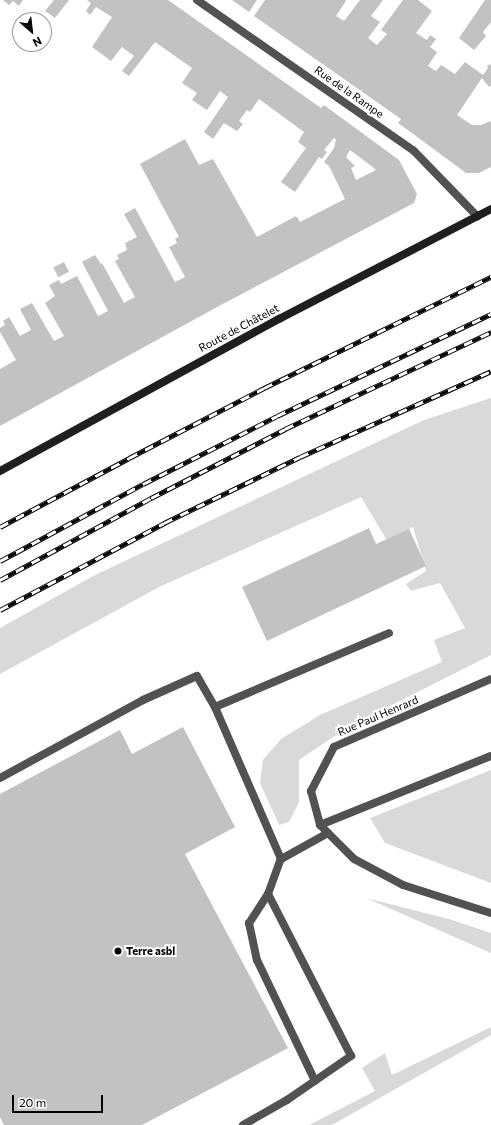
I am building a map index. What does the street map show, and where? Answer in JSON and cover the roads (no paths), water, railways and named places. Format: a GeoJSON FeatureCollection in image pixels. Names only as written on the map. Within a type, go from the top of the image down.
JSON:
{"type":"FeatureCollection","features":[{"type":"Feature","properties":{"kind":"main road","name":"Route de Châtelet"},"geometry":{"type":"LineString","coordinates":[[0,471],[279,319],[491,209]]}},
{"type":"Feature","properties":{"kind":"street","name":"Rue de la Rampe"},"geometry":{"type":"LineString","coordinates":[[197,0],[414,151],[477,216]]}},
{"type":"Feature","properties":{"kind":"street"},"geometry":{"type":"LineString","coordinates":[[215,707],[389,633]]}},
{"type":"Feature","properties":{"kind":"street"},"geometry":{"type":"LineString","coordinates":[[0,778],[143,700],[197,676],[215,707],[281,858]]}},
{"type":"Feature","properties":{"kind":"street","name":"Rue Paul Henrard"},"geometry":{"type":"LineString","coordinates":[[491,678],[334,747],[310,791],[320,825],[354,859],[403,885],[491,913]]}},
{"type":"Feature","properties":{"kind":"street"},"geometry":{"type":"LineString","coordinates":[[320,825],[491,756]]}},
{"type":"Feature","properties":{"kind":"street"},"geometry":{"type":"LineString","coordinates":[[315,1081],[257,960],[249,923],[268,894],[281,858],[328,833]]}},
{"type":"Feature","properties":{"kind":"street"},"geometry":{"type":"LineString","coordinates":[[243,1125],[287,1100],[351,1056],[268,894]]}},
{"type":"Feature","properties":{"kind":"railway"},"geometry":{"type":"LineString","coordinates":[[0,527],[264,388],[491,277]]}},
{"type":"Feature","properties":{"kind":"railway"},"geometry":{"type":"LineString","coordinates":[[0,561],[143,484],[277,416],[491,314]]}},
{"type":"Feature","properties":{"kind":"railway"},"geometry":{"type":"LineString","coordinates":[[0,580],[151,498],[285,429],[491,332]]}},
{"type":"Feature","properties":{"kind":"railway"},"geometry":{"type":"LineString","coordinates":[[0,610],[164,523],[300,457],[491,371]]}},
{"type":"Feature","properties":{"kind":"place","name":"Terre asbl"},"geometry":{"type":"Point","coordinates":[118,951]}}]}
